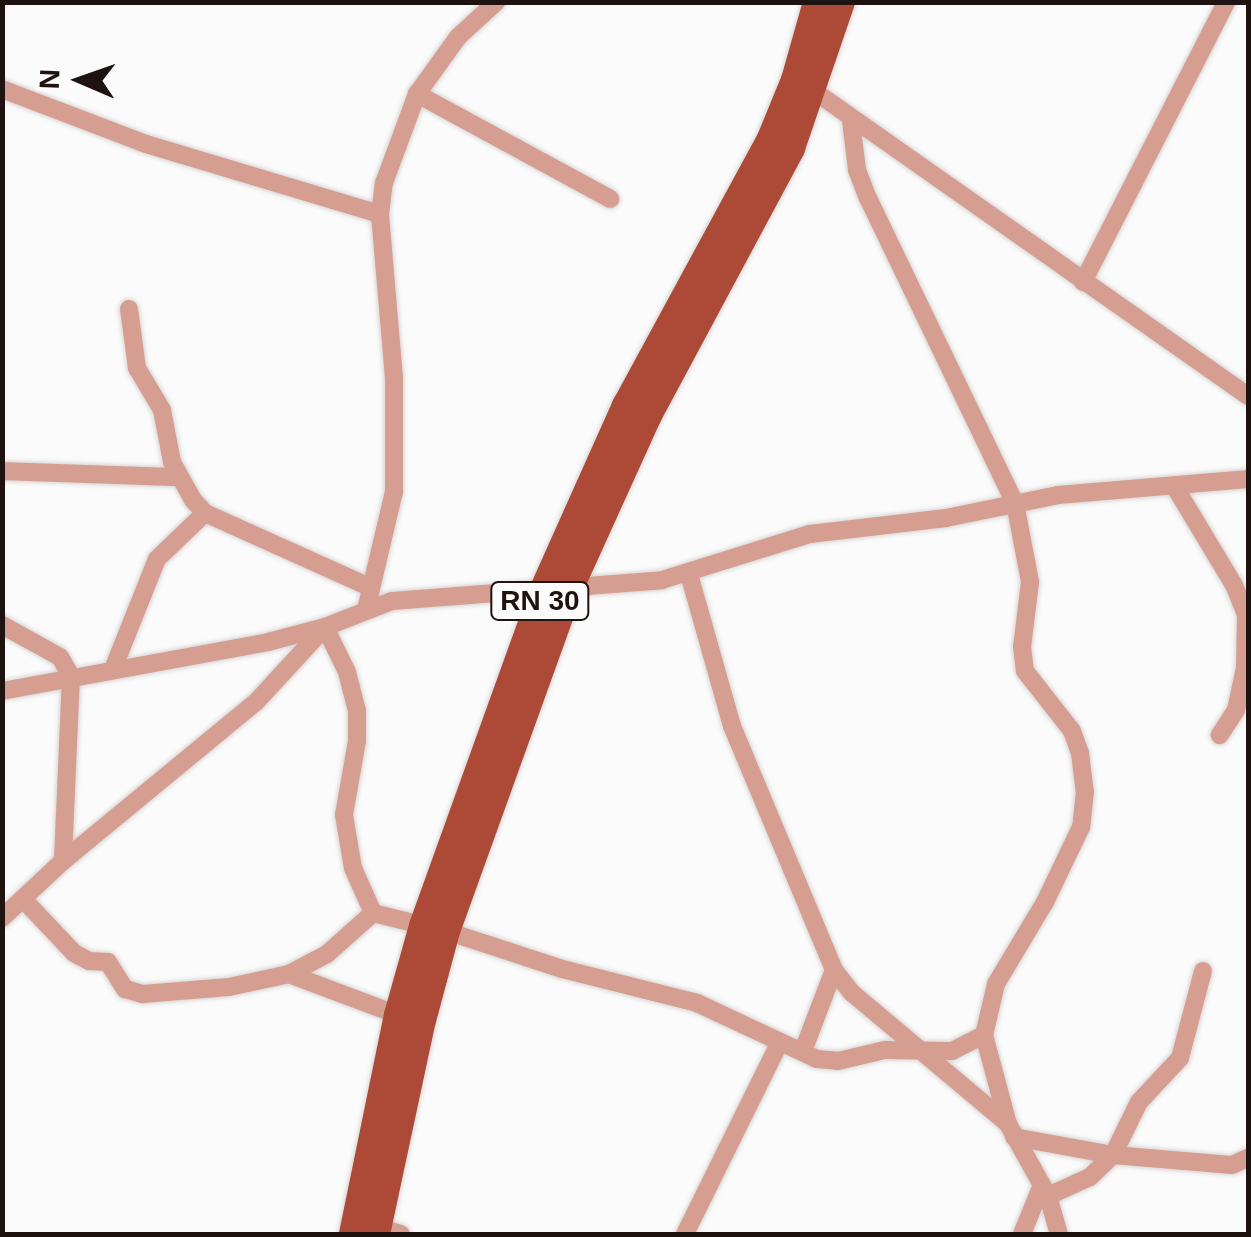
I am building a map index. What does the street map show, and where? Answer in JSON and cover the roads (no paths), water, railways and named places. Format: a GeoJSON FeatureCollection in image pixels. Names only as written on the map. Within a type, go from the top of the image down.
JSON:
{"type":"FeatureCollection","features":[{"type":"Feature","properties":{"kind":"main road","name":"RN 30"},"geometry":{"type":"LineString","coordinates":[[377,1232],[398,1015],[435,928],[626,406],[770,140],[795,80],[817,2]]}},
{"type":"Feature","properties":{"kind":"main road","name":"RN 30"},"geometry":{"type":"LineString","coordinates":[[557,588],[790,148],[814,91],[841,2]]}},
{"type":"Feature","properties":{"kind":"main road","name":"RN 30"},"geometry":{"type":"LineString","coordinates":[[377,1232],[422,1020],[435,928]]}},
{"type":"Feature","properties":{"kind":"street"},"geometry":{"type":"LineString","coordinates":[[366,610],[394,492],[394,378],[380,214],[384,183],[416,94],[458,37],[496,2]]}},
{"type":"Feature","properties":{"kind":"street"},"geometry":{"type":"LineString","coordinates":[[1083,282],[1226,2]]}},
{"type":"Feature","properties":{"kind":"street"},"geometry":{"type":"LineString","coordinates":[[3,89],[146,144],[380,214]]}},
{"type":"Feature","properties":{"kind":"street"},"geometry":{"type":"LineString","coordinates":[[814,91],[851,121],[886,137],[1083,282],[1248,396]]}},
{"type":"Feature","properties":{"kind":"street"},"geometry":{"type":"LineString","coordinates":[[416,94],[610,198]]}},
{"type":"Feature","properties":{"kind":"street"},"geometry":{"type":"LineString","coordinates":[[851,121],[857,170],[868,198],[1016,503],[1030,582],[1022,647],[1025,671],[1072,730],[1080,753],[1085,792],[1081,827],[1045,902],[996,984],[984,1035],[1011,1130],[1045,1190],[1059,1234]]}},
{"type":"Feature","properties":{"kind":"street"},"geometry":{"type":"LineString","coordinates":[[130,309],[136,368],[167,423],[178,477],[205,513],[370,587]]}},
{"type":"Feature","properties":{"kind":"street"},"geometry":{"type":"LineString","coordinates":[[2,471],[178,477]]}},
{"type":"Feature","properties":{"kind":"street"},"geometry":{"type":"LineString","coordinates":[[2,691],[325,627],[366,610],[436,595],[662,580],[810,534],[946,518],[1105,490],[1248,479]]}},
{"type":"Feature","properties":{"kind":"street"},"geometry":{"type":"LineString","coordinates":[[1175,487],[1234,585],[1246,615],[1245,668],[1236,710],[1220,735]]}},
{"type":"Feature","properties":{"kind":"street"},"geometry":{"type":"LineString","coordinates":[[113,669],[157,558],[205,513]]}},
{"type":"Feature","properties":{"kind":"street"},"geometry":{"type":"LineString","coordinates":[[688,574],[732,726],[834,970],[852,994],[1011,1130],[1113,1155],[1232,1165],[1248,1158]]}},
{"type":"Feature","properties":{"kind":"street"},"geometry":{"type":"LineString","coordinates":[[2,625],[60,657],[71,676],[63,861]]}},
{"type":"Feature","properties":{"kind":"street"},"geometry":{"type":"LineString","coordinates":[[2,918],[63,861],[257,701],[325,627]]}},
{"type":"Feature","properties":{"kind":"street"},"geometry":{"type":"LineString","coordinates":[[325,627],[347,672],[357,711],[357,741],[344,815],[352,868],[373,913]]}},
{"type":"Feature","properties":{"kind":"street"},"geometry":{"type":"LineString","coordinates":[[23,899],[74,954],[89,962],[108,962],[126,989],[143,994],[229,987],[289,974],[327,954],[373,913]]}},
{"type":"Feature","properties":{"kind":"street"},"geometry":{"type":"LineString","coordinates":[[373,913],[435,928],[562,969],[697,1003],[802,1052],[838,1061],[885,1050],[952,1051],[984,1035]]}},
{"type":"Feature","properties":{"kind":"street"},"geometry":{"type":"LineString","coordinates":[[802,1052],[834,970]]}},
{"type":"Feature","properties":{"kind":"street"},"geometry":{"type":"LineString","coordinates":[[1022,1234],[1045,1190],[1090,1177],[1113,1155],[1140,1102],[1180,1058],[1203,971]]}},
{"type":"Feature","properties":{"kind":"street"},"geometry":{"type":"LineString","coordinates":[[289,974],[398,1015]]}},
{"type":"Feature","properties":{"kind":"street"},"geometry":{"type":"LineString","coordinates":[[685,1234],[780,1042]]}}]}
